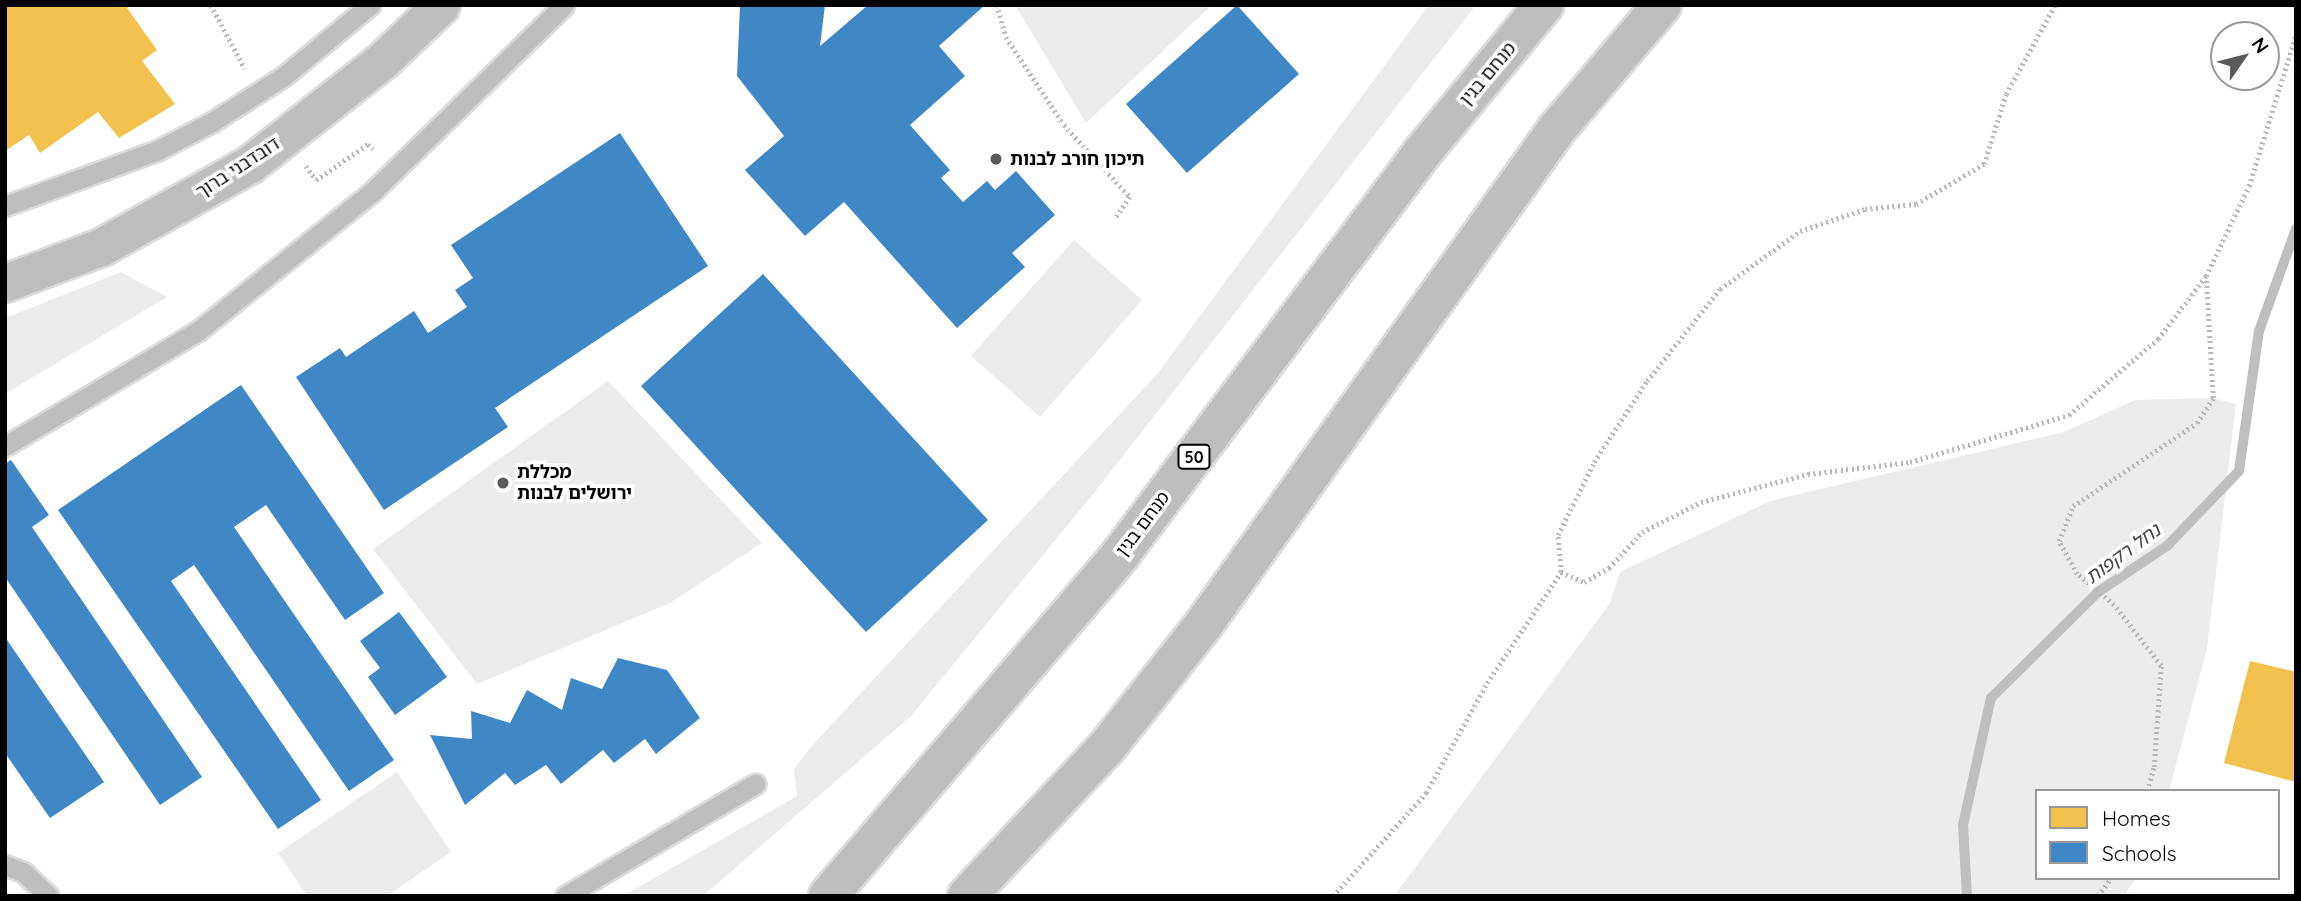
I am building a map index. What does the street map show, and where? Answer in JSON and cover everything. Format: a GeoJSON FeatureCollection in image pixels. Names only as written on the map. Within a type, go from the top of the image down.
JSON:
{"type":"FeatureCollection","features":[{"type":"Feature","properties":{"kind":"highway","name":"מנחם בגין"},"geometry":{"type":"LineString","coordinates":[[828,896],[1121,555],[1422,153],[1544,5]]}},
{"type":"Feature","properties":{"kind":"highway"},"geometry":{"type":"LineString","coordinates":[[967,896],[1107,747],[1204,624],[1557,130],[1660,10]]}},
{"type":"Feature","properties":{"kind":"street","name":"דובדבני ברוך"},"geometry":{"type":"LineString","coordinates":[[5,283],[112,241],[250,164],[382,61],[442,5]]}},
{"type":"Feature","properties":{"kind":"lane"},"geometry":{"type":"LineString","coordinates":[[5,205],[158,149],[258,93],[370,5]]}},
{"type":"Feature","properties":{"kind":"lane"},"geometry":{"type":"LineString","coordinates":[[5,446],[198,331],[394,171],[564,5]]}},
{"type":"Feature","properties":{"kind":"lane"},"geometry":{"type":"LineString","coordinates":[[565,896],[755,784]]}},
{"type":"Feature","properties":{"kind":"lane"},"geometry":{"type":"LineString","coordinates":[[5,864],[32,878],[49,896]]}},
{"type":"Feature","properties":{"kind":"path"},"geometry":{"type":"LineString","coordinates":[[211,5],[258,93]]}},
{"type":"Feature","properties":{"kind":"path"},"geometry":{"type":"LineString","coordinates":[[997,5],[1006,37],[1064,125],[1130,197],[1115,219]]}},
{"type":"Feature","properties":{"kind":"path"},"geometry":{"type":"LineString","coordinates":[[1333,896],[1426,793],[1487,683],[1560,572],[1558,535],[1594,462],[1647,381],[1720,289],[1800,231],[1865,209],[1916,204],[1984,164],[2006,94],[2056,5]]}},
{"type":"Feature","properties":{"kind":"path"},"geometry":{"type":"LineString","coordinates":[[1560,572],[1584,582],[1609,568],[1642,531],[1701,502],[1808,474],[1910,462],[2069,415],[2120,376],[2158,339],[2206,276],[2249,187],[2296,34]]}},
{"type":"Feature","properties":{"kind":"path"},"geometry":{"type":"LineString","coordinates":[[285,137],[316,180],[368,144],[394,171]]}},
{"type":"Feature","properties":{"kind":"path"},"geometry":{"type":"LineString","coordinates":[[2148,789],[2154,768],[2161,666],[2114,606],[2077,573],[2059,541],[2073,506],[2197,423],[2213,398],[2206,276]]}},
{"type":"Feature","properties":{"kind":"path"},"geometry":{"type":"LineString","coordinates":[[2098,896],[2109,880]]}},
{"type":"Feature","properties":{"kind":"shaded area"},"geometry":{"type":"Polygon","coordinates":[[[1015,5],[1212,5],[1086,123],[1015,5]]]}},
{"type":"Feature","properties":{"kind":"shaded area"},"geometry":{"type":"Polygon","coordinates":[[[1429,5],[1476,5],[1094,493],[911,716],[703,896],[623,896],[797,796],[794,769],[809,749],[1158,373],[1429,5]]]}},
{"type":"Feature","properties":{"kind":"shaded area"},"geometry":{"type":"Polygon","coordinates":[[[1074,240],[1142,300],[1040,417],[971,356],[1074,240]]]}},
{"type":"Feature","properties":{"kind":"shaded area"},"geometry":{"type":"Polygon","coordinates":[[[121,272],[167,297],[5,394],[5,318],[121,272]]]}},
{"type":"Feature","properties":{"kind":"shaded area"},"geometry":{"type":"Polygon","coordinates":[[[608,381],[762,543],[670,603],[477,684],[373,549],[608,381]]]}},
{"type":"Feature","properties":{"kind":"shaded area"},"geometry":{"type":"Polygon","coordinates":[[[2213,398],[2236,404],[2207,649],[2170,789],[2035,789],[2035,880],[2135,880],[2124,896],[1394,896],[1610,603],[1620,572],[1770,501],[2064,432],[2135,400],[2213,398]]]}},
{"type":"Feature","properties":{"kind":"shaded area"},"geometry":{"type":"Polygon","coordinates":[[[397,772],[451,852],[387,896],[307,896],[278,853],[397,772]]]}},
{"type":"Feature","properties":{"kind":"building: Homes"},"geometry":{"type":"Polygon","coordinates":[[[5,5],[131,5],[127,8],[157,50],[142,61],[175,104],[119,138],[98,112],[40,153],[29,135],[5,151],[5,5]]]}},
{"type":"Feature","properties":{"kind":"building: Homes"},"geometry":{"type":"Polygon","coordinates":[[[2250,661],[2296,672],[2296,782],[2224,763],[2250,661]]]}},
{"type":"Feature","properties":{"kind":"building: Schools"},"geometry":{"type":"Polygon","coordinates":[[[740,5],[825,5],[820,46],[868,5],[985,5],[939,46],[965,76],[910,125],[950,170],[941,178],[963,202],[987,181],[995,190],[1016,171],[1055,215],[1012,253],[1025,267],[957,328],[844,202],[805,236],[745,170],[784,136],[737,76],[740,5]]]}},
{"type":"Feature","properties":{"kind":"building: Schools"},"geometry":{"type":"Polygon","coordinates":[[[1237,5],[1299,74],[1187,173],[1126,104],[1237,5]]]}},
{"type":"Feature","properties":{"kind":"building: Schools"},"geometry":{"type":"Polygon","coordinates":[[[620,133],[708,266],[495,408],[508,427],[384,510],[296,377],[340,348],[346,357],[414,311],[428,333],[467,307],[455,290],[473,278],[451,245],[620,133]]]}},
{"type":"Feature","properties":{"kind":"building: Schools"},"geometry":{"type":"Polygon","coordinates":[[[763,274],[988,520],[866,632],[641,386],[763,274]]]}},
{"type":"Feature","properties":{"kind":"building: Schools"},"geometry":{"type":"Polygon","coordinates":[[[241,385],[384,593],[345,620],[266,505],[234,527],[394,760],[349,791],[194,565],[171,581],[321,800],[278,829],[58,510],[241,385]]]}},
{"type":"Feature","properties":{"kind":"building: Schools"},"geometry":{"type":"Polygon","coordinates":[[[11,460],[49,515],[32,527],[202,777],[160,805],[5,577],[5,464],[11,460]]]}},
{"type":"Feature","properties":{"kind":"building: Schools"},"geometry":{"type":"Polygon","coordinates":[[[399,612],[447,677],[395,715],[368,677],[380,668],[360,641],[399,612]]]}},
{"type":"Feature","properties":{"kind":"building: Schools"},"geometry":{"type":"Polygon","coordinates":[[[5,637],[104,782],[50,818],[5,753],[5,637]]]}},
{"type":"Feature","properties":{"kind":"building: Schools"},"geometry":{"type":"Polygon","coordinates":[[[618,658],[667,670],[700,718],[656,754],[645,739],[614,763],[603,750],[561,784],[546,765],[515,785],[505,773],[465,805],[430,735],[472,739],[471,711],[510,723],[527,690],[562,710],[571,678],[602,689],[618,658]]]}},
{"type":"Feature","properties":{"kind":"waterway","name":"נחל רקפות"},"geometry":{"type":"LineString","coordinates":[[1967,896],[1963,825],[1991,698],[2098,592],[2167,546],[2239,471],[2259,331],[2296,229]]}},
{"type":"Feature","properties":{"kind":"place","name":"תיכון חורב לבנות"},"geometry":{"type":"Point","coordinates":[996,159]}},
{"type":"Feature","properties":{"kind":"place","name":"מכללת ירושלים לבנות"},"geometry":{"type":"Point","coordinates":[503,483]}}]}
